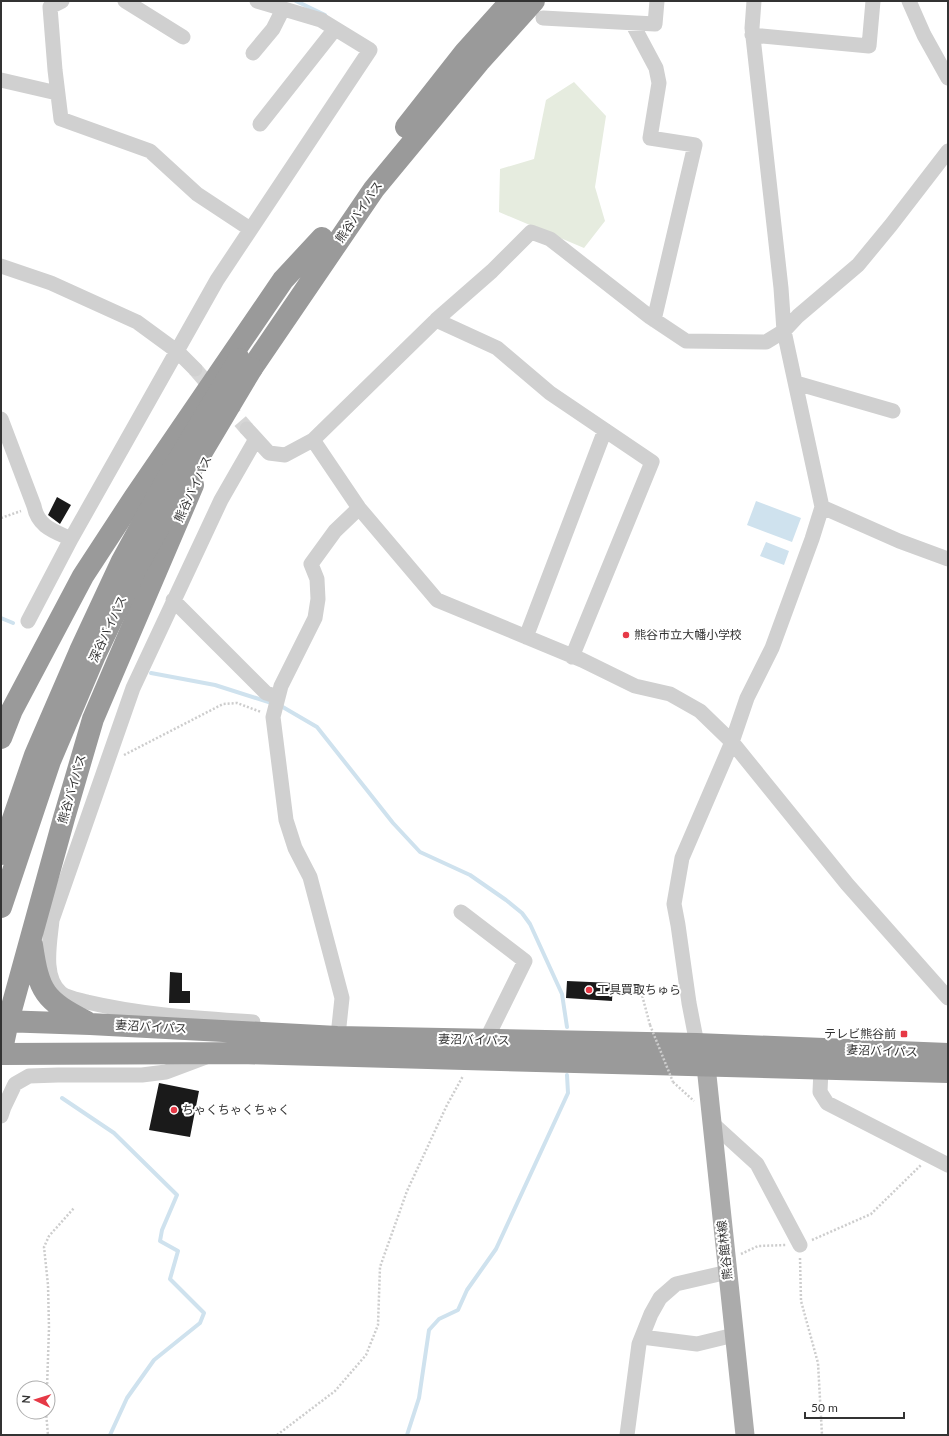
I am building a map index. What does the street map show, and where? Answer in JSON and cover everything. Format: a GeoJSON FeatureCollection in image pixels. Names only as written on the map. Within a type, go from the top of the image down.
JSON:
{"type":"FeatureCollection","features":[{"type":"Feature","properties":{"kind":"highway","name":"熊谷バイパス"},"geometry":{"type":"LineString","coordinates":[[246,364],[472,57],[511,1]]}},
{"type":"Feature","properties":{"kind":"highway","name":"熊谷バイパス"},"geometry":{"type":"LineString","coordinates":[[1,1054],[5,1021],[31,938],[93,719],[246,364],[322,238],[364,180],[472,57],[538,9]]}},
{"type":"Feature","properties":{"kind":"highway"},"geometry":{"type":"LineString","coordinates":[[1,738],[12,710],[83,576],[134,498],[283,280],[322,238]]}},
{"type":"Feature","properties":{"kind":"highway","name":"深谷バイパス"},"geometry":{"type":"LineString","coordinates":[[1,854],[35,755],[80,651],[122,561],[163,486],[246,364]]}},
{"type":"Feature","properties":{"kind":"highway","name":"深谷バイパス"},"geometry":{"type":"LineString","coordinates":[[1,907],[50,761],[98,648],[145,553],[246,364]]}},
{"type":"Feature","properties":{"kind":"highway"},"geometry":{"type":"LineString","coordinates":[[31,938],[36,972],[41,987],[52,1001],[66,1011],[90,1024]]}},
{"type":"Feature","properties":{"kind":"highway","name":"妻沼バイパス"},"geometry":{"type":"LineString","coordinates":[[5,1021],[257,1033],[337,1046],[473,1059],[948,1072]]}},
{"type":"Feature","properties":{"kind":"highway","name":"妻沼バイパス"},"geometry":{"type":"LineString","coordinates":[[1,1054],[216,1053],[486,1040],[697,1044],[948,1054]]}},
{"type":"Feature","properties":{"kind":"main road","name":"熊谷館林線"},"geometry":{"type":"LineString","coordinates":[[706,1066],[745,1435]]}},
{"type":"Feature","properties":{"kind":"street"},"geometry":{"type":"LineString","coordinates":[[125,1],[183,37]]}},
{"type":"Feature","properties":{"kind":"street"},"geometry":{"type":"LineString","coordinates":[[28,621],[71,539],[178,352],[217,280],[370,50],[321,20],[280,6],[257,1]]}},
{"type":"Feature","properties":{"kind":"street"},"geometry":{"type":"LineString","coordinates":[[538,9],[632,23],[655,24],[657,1]]}},
{"type":"Feature","properties":{"kind":"street"},"geometry":{"type":"LineString","coordinates":[[706,1066],[697,1044],[689,1003],[674,904],[682,858],[732,742],[747,698],[772,648],[822,507],[784,331],[781,288],[752,35],[754,1]]}},
{"type":"Feature","properties":{"kind":"street"},"geometry":{"type":"LineString","coordinates":[[752,35],[869,46],[873,1]]}},
{"type":"Feature","properties":{"kind":"street"},"geometry":{"type":"LineString","coordinates":[[909,1],[924,35],[948,78]]}},
{"type":"Feature","properties":{"kind":"street"},"geometry":{"type":"LineString","coordinates":[[51,3],[57,93],[61,119],[150,151],[197,194],[250,229]]}},
{"type":"Feature","properties":{"kind":"street"},"geometry":{"type":"LineString","coordinates":[[253,53],[273,29],[280,6]]}},
{"type":"Feature","properties":{"kind":"street"},"geometry":{"type":"LineString","coordinates":[[632,23],[656,68],[659,84],[650,138],[695,145],[654,320]]}},
{"type":"Feature","properties":{"kind":"street"},"geometry":{"type":"LineString","coordinates":[[260,124],[335,29]]}},
{"type":"Feature","properties":{"kind":"street"},"geometry":{"type":"LineString","coordinates":[[1,80],[57,93]]}},
{"type":"Feature","properties":{"kind":"street"},"geometry":{"type":"LineString","coordinates":[[257,1033],[257,1022],[158,1015],[78,1000],[62,993],[51,978],[48,955],[52,920],[133,688],[251,434],[270,453],[285,455],[313,440],[436,320],[492,270],[531,232],[550,239],[654,320],[686,341],[766,342],[784,331],[798,316],[858,265],[948,151]]}},
{"type":"Feature","properties":{"kind":"street"},"geometry":{"type":"LineString","coordinates":[[1,266],[51,283],[136,322],[178,352],[195,369]]}},
{"type":"Feature","properties":{"kind":"street"},"geometry":{"type":"LineString","coordinates":[[436,320],[497,348],[550,393],[652,462],[572,656]]}},
{"type":"Feature","properties":{"kind":"street"},"geometry":{"type":"LineString","coordinates":[[796,383],[893,411]]}},
{"type":"Feature","properties":{"kind":"street"},"geometry":{"type":"LineString","coordinates":[[1,419],[39,520],[47,528],[71,539]]}},
{"type":"Feature","properties":{"kind":"street"},"geometry":{"type":"LineString","coordinates":[[526,637],[605,430]]}},
{"type":"Feature","properties":{"kind":"street"},"geometry":{"type":"LineString","coordinates":[[313,440],[359,508],[437,600],[572,656],[635,686],[670,694],[700,712],[732,742],[847,884],[948,998]]}},
{"type":"Feature","properties":{"kind":"street"},"geometry":{"type":"LineString","coordinates":[[822,507],[899,541],[948,558]]}},
{"type":"Feature","properties":{"kind":"street"},"geometry":{"type":"LineString","coordinates":[[337,1046],[342,998],[310,876],[295,848],[286,820],[273,715],[280,686],[315,618],[318,599],[317,579],[311,564],[335,531],[359,508]]}},
{"type":"Feature","properties":{"kind":"street"},"geometry":{"type":"LineString","coordinates":[[173,600],[266,693],[278,698]]}},
{"type":"Feature","properties":{"kind":"street"},"geometry":{"type":"LineString","coordinates":[[461,912],[525,961],[486,1040]]}},
{"type":"Feature","properties":{"kind":"street"},"geometry":{"type":"LineString","coordinates":[[1,1116],[15,1084],[29,1076],[142,1076],[166,1072],[216,1053]]}},
{"type":"Feature","properties":{"kind":"street"},"geometry":{"type":"LineString","coordinates":[[821,1069],[820,1092],[827,1103],[948,1165]]}},
{"type":"Feature","properties":{"kind":"street"},"geometry":{"type":"LineString","coordinates":[[712,1123],[757,1164],[800,1245]]}},
{"type":"Feature","properties":{"kind":"street"},"geometry":{"type":"LineString","coordinates":[[627,1435],[639,1344],[651,1314],[660,1298],[676,1284],[727,1267]]}},
{"type":"Feature","properties":{"kind":"street"},"geometry":{"type":"LineString","coordinates":[[642,1337],[697,1344],[734,1335]]}},
{"type":"Feature","properties":{"kind":"path"},"geometry":{"type":"LineString","coordinates":[[1,518],[34,506]]}},
{"type":"Feature","properties":{"kind":"path"},"geometry":{"type":"LineString","coordinates":[[106,764],[223,704],[237,703],[273,715]]}},
{"type":"Feature","properties":{"kind":"path"},"geometry":{"type":"LineString","coordinates":[[653,984],[642,995],[650,1025],[673,1082],[697,1104]]}},
{"type":"Feature","properties":{"kind":"path"},"geometry":{"type":"LineString","coordinates":[[277,1435],[335,1390],[366,1355],[378,1325],[380,1267],[408,1191],[447,1105],[473,1059]]}},
{"type":"Feature","properties":{"kind":"path"},"geometry":{"type":"LineString","coordinates":[[727,1267],[758,1246],[800,1245],[871,1214],[931,1156]]}},
{"type":"Feature","properties":{"kind":"path"},"geometry":{"type":"LineString","coordinates":[[47,1380],[49,1328],[48,1284],[44,1247],[49,1236],[74,1208]]}},
{"type":"Feature","properties":{"kind":"path"},"geometry":{"type":"LineString","coordinates":[[800,1245],[801,1301],[818,1363],[822,1435]]}},
{"type":"Feature","properties":{"kind":"path"},"geometry":{"type":"LineString","coordinates":[[47,1420],[48,1435]]}},
{"type":"Feature","properties":{"kind":"shaded area"},"geometry":{"type":"Polygon","coordinates":[[[574,82],[606,116],[595,187],[605,221],[584,248],[499,212],[500,169],[534,159],[546,100],[574,82]]]}},
{"type":"Feature","properties":{"kind":"water"},"geometry":{"type":"Polygon","coordinates":[[[756,501],[801,518],[792,542],[747,525],[756,501]]]}},
{"type":"Feature","properties":{"kind":"water"},"geometry":{"type":"Polygon","coordinates":[[[766,542],[789,551],[784,565],[760,556],[766,542]]]}},
{"type":"Feature","properties":{"kind":"building"},"geometry":{"type":"Polygon","coordinates":[[[57,497],[71,505],[60,524],[48,515],[57,497]]]}},
{"type":"Feature","properties":{"kind":"building"},"geometry":{"type":"Polygon","coordinates":[[[170,972],[182,973],[182,991],[190,991],[190,1003],[169,1003],[170,972]]]}},
{"type":"Feature","properties":{"kind":"building","name":"工具買取ちゅら"},"geometry":{"type":"Polygon","coordinates":[[[567,981],[613,983],[612,1001],[566,998],[567,981]]]}},
{"type":"Feature","properties":{"kind":"building","name":"ちゃくちゃくちゃく"},"geometry":{"type":"Polygon","coordinates":[[[159,1083],[199,1091],[190,1137],[149,1130],[159,1083]]]}},
{"type":"Feature","properties":{"kind":"waterway"},"geometry":{"type":"LineString","coordinates":[[296,1],[325,15]]}},
{"type":"Feature","properties":{"kind":"waterway"},"geometry":{"type":"LineString","coordinates":[[1,618],[13,623]]}},
{"type":"Feature","properties":{"kind":"waterway"},"geometry":{"type":"LineString","coordinates":[[151,673],[215,685],[281,706],[317,727],[393,823],[420,852],[470,875],[522,913],[530,924],[562,994],[567,1027]]}},
{"type":"Feature","properties":{"kind":"waterway"},"geometry":{"type":"LineString","coordinates":[[407,1435],[419,1398],[429,1330],[439,1319],[458,1310],[467,1290],[496,1249],[568,1093],[567,1075]]}},
{"type":"Feature","properties":{"kind":"waterway"},"geometry":{"type":"LineString","coordinates":[[62,1098],[114,1133],[177,1195],[162,1230],[160,1241],[178,1251],[170,1279],[204,1313],[200,1323],[154,1360],[127,1398],[110,1435]]}},
{"type":"Feature","properties":{"kind":"tunnel"},"geometry":{"type":"LineString","coordinates":[[195,369],[247,429]]}},
{"type":"Feature","properties":{"kind":"place","name":"熊谷市立大幡小学校"},"geometry":{"type":"Point","coordinates":[626,635]}},
{"type":"Feature","properties":{"kind":"place","name":"工具買取ちゅら"},"geometry":{"type":"Point","coordinates":[589,990]}},
{"type":"Feature","properties":{"kind":"place","name":"テレビ熊谷前"},"geometry":{"type":"Point","coordinates":[904,1034]}},
{"type":"Feature","properties":{"kind":"place","name":"ちゃくちゃくちゃく"},"geometry":{"type":"Point","coordinates":[174,1110]}}]}
